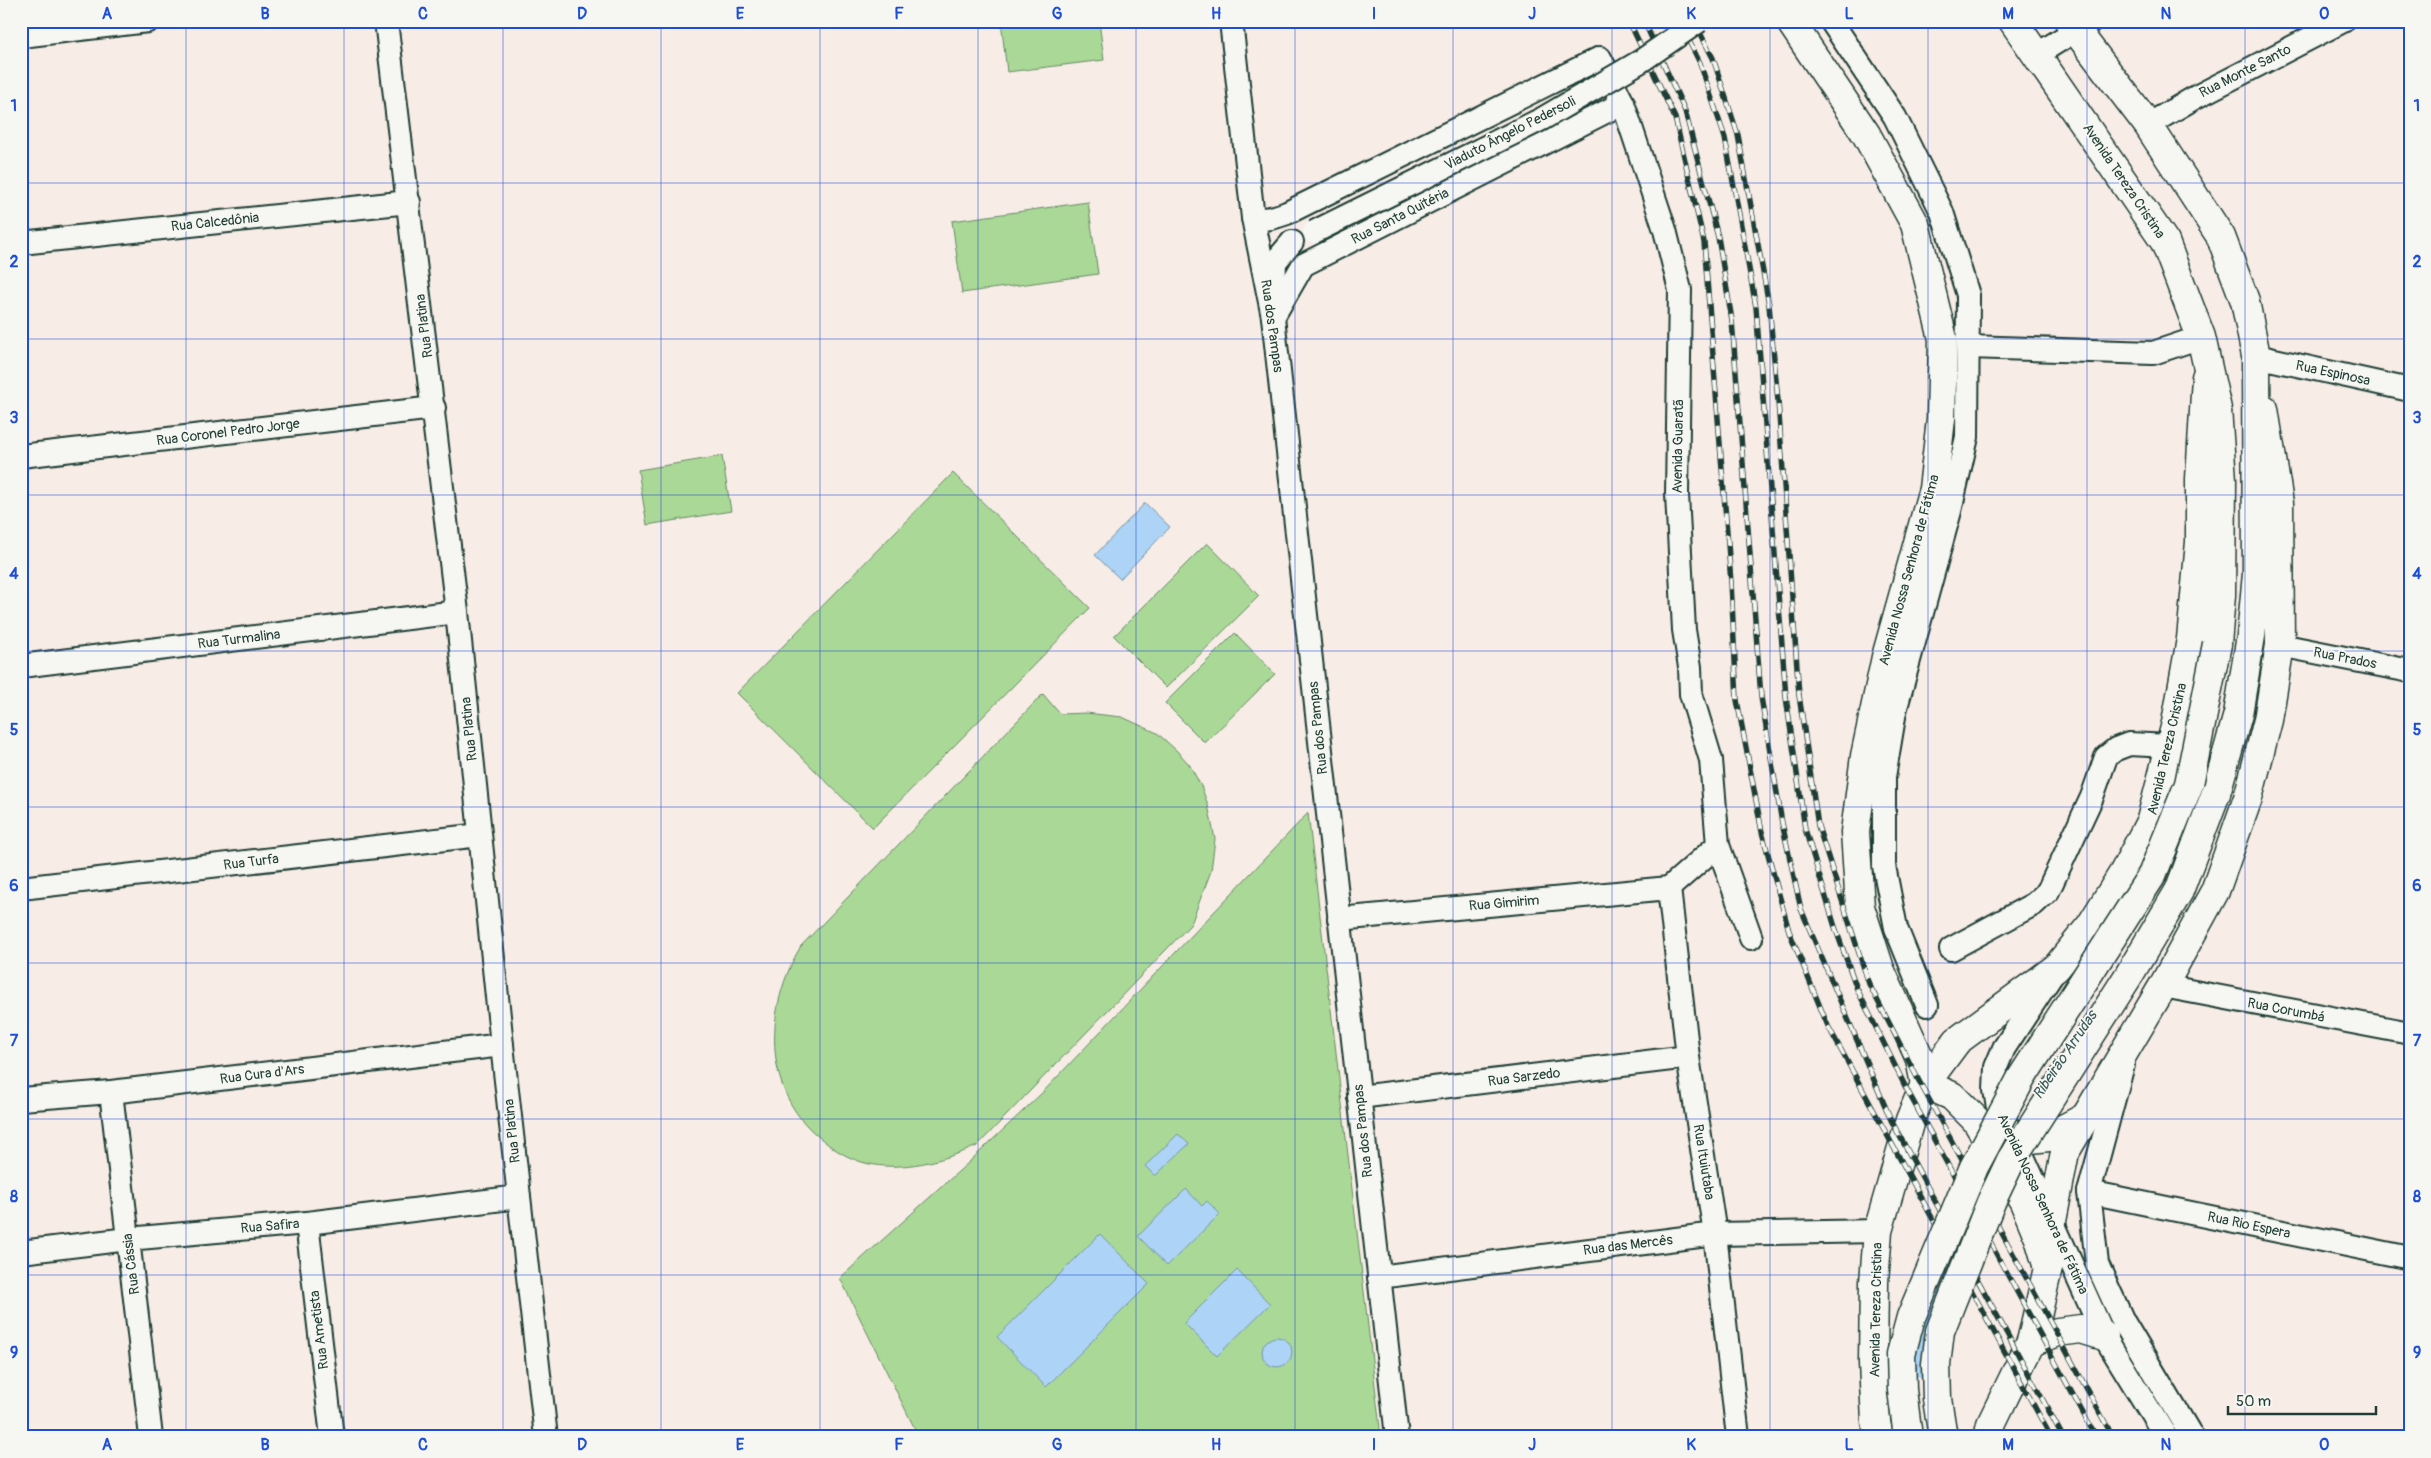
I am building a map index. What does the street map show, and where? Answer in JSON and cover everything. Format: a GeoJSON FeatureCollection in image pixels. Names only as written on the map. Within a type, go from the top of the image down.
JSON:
{"type":"FeatureCollection","features":[{"type":"Feature","properties":{"kind":"main road","name":"Avenida Nossa Senhora de Fátima"},"geometry":{"type":"LineString","coordinates":[[1790,21],[1866,134],[1915,224],[1943,338],[1941,419],[1933,489],[1886,657],[1865,756],[1855,832],[1860,906],[1880,969],[1920,1059],[1926,1084]]}},
{"type":"Feature","properties":{"kind":"main road","name":"Avenida Tereza Cristina"},"geometry":{"type":"LineString","coordinates":[[1908,1437],[1902,1390],[1901,1354],[1911,1316],[1974,1168],[2013,1094],[2152,875],[2189,784],[2217,644],[2221,595],[2222,480],[2218,409],[2204,346],[2165,242],[2012,21]]}},
{"type":"Feature","properties":{"kind":"main road"},"geometry":{"type":"LineString","coordinates":[[1988,1437],[1992,1424],[2031,1342],[2048,1268],[2047,1211],[2065,1152],[2163,986],[2215,890],[2248,798],[2268,720],[2280,645],[2279,503],[2256,356],[2245,300],[2221,236],[2079,24]]}},
{"type":"Feature","properties":{"kind":"main road","name":"Avenida Tereza Cristina"},"geometry":{"type":"LineString","coordinates":[[1879,1437],[1876,1421],[1873,1363],[1874,1282],[1878,1231],[1910,1120],[1926,1084],[1956,1040],[2056,968],[2090,925],[2124,872],[2150,820],[2170,746],[2189,648],[2200,542],[2204,346]]}},
{"type":"Feature","properties":{"kind":"main road"},"geometry":{"type":"LineString","coordinates":[[1944,1437],[1936,1399],[1936,1364],[1940,1331],[1987,1211],[2011,1160],[2129,975],[2178,891],[2216,794],[2238,714],[2251,636],[2257,574],[2256,356]]}},
{"type":"Feature","properties":{"kind":"main road"},"geometry":{"type":"LineString","coordinates":[[1926,1084],[1952,1096],[1976,1120],[2024,1202],[2039,1238],[2048,1268]]}},
{"type":"Feature","properties":{"kind":"main road"},"geometry":{"type":"LineString","coordinates":[[2016,1141],[2048,1137],[2086,1116]]}},
{"type":"Feature","properties":{"kind":"main road"},"geometry":{"type":"LineString","coordinates":[[2031,1342],[2058,1332],[2081,1329],[2104,1336]]}},
{"type":"Feature","properties":{"kind":"street"},"geometry":{"type":"LineString","coordinates":[[21,36],[148,21]]}},
{"type":"Feature","properties":{"kind":"street","name":"Rua Platina"},"geometry":{"type":"LineString","coordinates":[[386,21],[434,408],[546,1437]]}},
{"type":"Feature","properties":{"kind":"street","name":"Rua dos Pampas"},"geometry":{"type":"LineString","coordinates":[[1232,21],[1253,218],[1273,317],[1397,1437]]}},
{"type":"Feature","properties":{"kind":"street","name":"Viaduto Ângelo Pedersoli"},"geometry":{"type":"LineString","coordinates":[[1292,242],[1550,114],[1641,61],[1699,21]]}},
{"type":"Feature","properties":{"kind":"street","name":"Avenida Nossa Senhora de Fátima"},"geometry":{"type":"LineString","coordinates":[[1831,21],[1895,117],[1942,212],[1968,295],[1967,437],[1950,511],[1895,711],[1884,777],[1884,866],[1896,928],[1926,1005]]}},
{"type":"Feature","properties":{"kind":"street","name":"Rua Monte Santo"},"geometry":{"type":"LineString","coordinates":[[2148,125],[2194,98],[2343,21]]}},
{"type":"Feature","properties":{"kind":"street"},"geometry":{"type":"LineString","coordinates":[[2036,55],[2079,24]]}},
{"type":"Feature","properties":{"kind":"street","name":"Avenida Guaratã"},"geometry":{"type":"LineString","coordinates":[[1253,218],[1261,220],[1287,213],[1600,58],[1623,103],[1665,230],[1680,290],[1678,494],[1684,630],[1690,667],[1691,694],[1711,760],[1718,844],[1751,938]]}},
{"type":"Feature","properties":{"kind":"street","name":"Rua Santa Quitéria"},"geometry":{"type":"LineString","coordinates":[[1273,317],[1303,265],[1623,103]]}},
{"type":"Feature","properties":{"kind":"street","name":"Rua Calcedônia"},"geometry":{"type":"LineString","coordinates":[[21,243],[409,202]]}},
{"type":"Feature","properties":{"kind":"street"},"geometry":{"type":"LineString","coordinates":[[1253,218],[1262,232],[1272,241],[1292,242]]}},
{"type":"Feature","properties":{"kind":"street"},"geometry":{"type":"LineString","coordinates":[[1273,317],[1276,262],[1292,242]]}},
{"type":"Feature","properties":{"kind":"street"},"geometry":{"type":"LineString","coordinates":[[1968,347],[2153,353],[2204,346]]}},
{"type":"Feature","properties":{"kind":"street","name":"Rua Espinosa"},"geometry":{"type":"LineString","coordinates":[[2256,356],[2410,390]]}},
{"type":"Feature","properties":{"kind":"street","name":"Rua Coronel Pedro Jorge"},"geometry":{"type":"LineString","coordinates":[[21,456],[434,408]]}},
{"type":"Feature","properties":{"kind":"street","name":"Rua Turmalina"},"geometry":{"type":"LineString","coordinates":[[21,666],[457,612]]}},
{"type":"Feature","properties":{"kind":"street","name":"Rua Prados"},"geometry":{"type":"LineString","coordinates":[[2280,645],[2410,671]]}},
{"type":"Feature","properties":{"kind":"street"},"geometry":{"type":"LineString","coordinates":[[1951,949],[2034,904],[2048,891],[2092,797],[2106,757],[2116,749],[2129,744],[2170,746]]}},
{"type":"Feature","properties":{"kind":"street","name":"Rua Turfa"},"geometry":{"type":"LineString","coordinates":[[21,888],[480,835]]}},
{"type":"Feature","properties":{"kind":"street"},"geometry":{"type":"LineString","coordinates":[[1669,888],[1718,844]]}},
{"type":"Feature","properties":{"kind":"street","name":"Rua Gimirim"},"geometry":{"type":"LineString","coordinates":[[1339,919],[1669,888]]}},
{"type":"Feature","properties":{"kind":"street","name":"Rua Ituiutaba"},"geometry":{"type":"LineString","coordinates":[[1669,888],[1688,1057],[1715,1234],[1738,1437]]}},
{"type":"Feature","properties":{"kind":"street","name":"Avenida Nossa Senhora de Fátima"},"geometry":{"type":"LineString","coordinates":[[2056,968],[2004,1048],[1996,1067],[1995,1090],[1998,1108],[2016,1141],[2104,1336],[2166,1437]]}},
{"type":"Feature","properties":{"kind":"street","name":"Rua Corumbá"},"geometry":{"type":"LineString","coordinates":[[2163,986],[2410,1033]]}},
{"type":"Feature","properties":{"kind":"street","name":"Avenida Nossa Senhora de Fátima"},"geometry":{"type":"LineString","coordinates":[[2130,1042],[2089,1192],[2098,1264],[2123,1321],[2192,1437]]}},
{"type":"Feature","properties":{"kind":"street","name":"Rua Cura d'Ars"},"geometry":{"type":"LineString","coordinates":[[21,1099],[111,1092],[502,1045]]}},
{"type":"Feature","properties":{"kind":"street","name":"Rua Sarzedo"},"geometry":{"type":"LineString","coordinates":[[1359,1097],[1688,1057]]}},
{"type":"Feature","properties":{"kind":"street","name":"Rua Cássia"},"geometry":{"type":"LineString","coordinates":[[111,1092],[152,1437]]}},
{"type":"Feature","properties":{"kind":"street","name":"Rua Rio Espera"},"geometry":{"type":"LineString","coordinates":[[2089,1192],[2410,1258]]}},
{"type":"Feature","properties":{"kind":"street","name":"Rua Safira"},"geometry":{"type":"LineString","coordinates":[[21,1252],[128,1239],[307,1223],[519,1197]]}},
{"type":"Feature","properties":{"kind":"street","name":"Rua Ametista"},"geometry":{"type":"LineString","coordinates":[[307,1223],[332,1437]]}},
{"type":"Feature","properties":{"kind":"street","name":"Rua das Mercês"},"geometry":{"type":"LineString","coordinates":[[1379,1276],[1715,1234],[1878,1231]]}},
{"type":"Feature","properties":{"kind":"green space"},"geometry":{"type":"Polygon","coordinates":[[[1001,21],[1099,21],[1104,60],[1007,72],[1001,21]]]}},
{"type":"Feature","properties":{"kind":"green space"},"geometry":{"type":"Polygon","coordinates":[[[1088,202],[1098,274],[962,293],[952,221],[1088,202]]]}},
{"type":"Feature","properties":{"kind":"green space"},"geometry":{"type":"Polygon","coordinates":[[[722,456],[731,511],[647,525],[638,470],[722,456]]]}},
{"type":"Feature","properties":{"kind":"green space"},"geometry":{"type":"Polygon","coordinates":[[[953,473],[1090,608],[873,828],[737,693],[953,473]]]}},
{"type":"Feature","properties":{"kind":"green space"},"geometry":{"type":"Polygon","coordinates":[[[1207,543],[1259,596],[1166,688],[1114,636],[1207,543]]]}},
{"type":"Feature","properties":{"kind":"green space"},"geometry":{"type":"Polygon","coordinates":[[[1235,633],[1275,674],[1205,743],[1165,703],[1235,633]]]}},
{"type":"Feature","properties":{"kind":"green space"},"geometry":{"type":"Polygon","coordinates":[[[1043,694],[1060,714],[1086,713],[1122,717],[1157,733],[1189,764],[1201,786],[1208,805],[1215,839],[1211,871],[1191,924],[977,1146],[922,1164],[907,1166],[879,1165],[852,1159],[824,1141],[800,1118],[787,1096],[778,1072],[775,1046],[776,1020],[780,995],[789,970],[801,946],[1043,694]]]}},
{"type":"Feature","properties":{"kind":"green space"},"geometry":{"type":"Polygon","coordinates":[[[1308,813],[1381,1437],[919,1437],[840,1278],[968,1163],[1043,1092],[1308,813]]]}},
{"type":"Feature","properties":{"kind":"water"},"geometry":{"type":"Polygon","coordinates":[[[1145,503],[1170,527],[1120,579],[1095,555],[1145,503]]]}},
{"type":"Feature","properties":{"kind":"water"},"geometry":{"type":"Polygon","coordinates":[[[1178,1134],[1189,1144],[1155,1176],[1145,1166],[1178,1134]]]}},
{"type":"Feature","properties":{"kind":"water"},"geometry":{"type":"Polygon","coordinates":[[[1186,1189],[1202,1206],[1207,1201],[1220,1214],[1167,1266],[1138,1236],[1186,1189]]]}},
{"type":"Feature","properties":{"kind":"water"},"geometry":{"type":"Polygon","coordinates":[[[1100,1234],[1149,1284],[1046,1387],[997,1337],[1100,1234]]]}},
{"type":"Feature","properties":{"kind":"water"},"geometry":{"type":"Polygon","coordinates":[[[1237,1270],[1270,1304],[1217,1356],[1184,1323],[1237,1270]]]}},
{"type":"Feature","properties":{"kind":"water"},"geometry":{"type":"Polygon","coordinates":[[[1277,1337],[1283,1338],[1291,1346],[1291,1358],[1283,1366],[1277,1367],[1271,1366],[1263,1358],[1262,1352],[1263,1346],[1271,1338],[1277,1337]]]}},
{"type":"Feature","properties":{"kind":"waterway","name":"Ribeirão Arrudas"},"geometry":{"type":"LineString","coordinates":[[1928,1362],[1934,1295],[1948,1254]]}},
{"type":"Feature","properties":{"kind":"railway"},"geometry":{"type":"LineString","coordinates":[[1629,21],[1675,118],[1704,242],[1731,582],[1737,700],[1762,832],[1789,931],[1828,1026],[2051,1437]]}},
{"type":"Feature","properties":{"kind":"railway"},"geometry":{"type":"LineString","coordinates":[[1644,21],[1685,111],[1718,237],[1732,320],[1761,697],[1782,823],[1801,909],[1891,1120],[2063,1437]]}},
{"type":"Feature","properties":{"kind":"railway"},"geometry":{"type":"LineString","coordinates":[[1679,21],[1700,63],[1725,138],[1756,307],[1786,697],[1805,829],[1835,927],[1857,989],[1906,1088],[2096,1437]]}},
{"type":"Feature","properties":{"kind":"railway"},"geometry":{"type":"LineString","coordinates":[[1694,21],[1713,58],[1738,135],[1769,305],[1778,401],[1799,695],[1818,826],[1869,984],[1919,1081],[2113,1437]]}}]}
